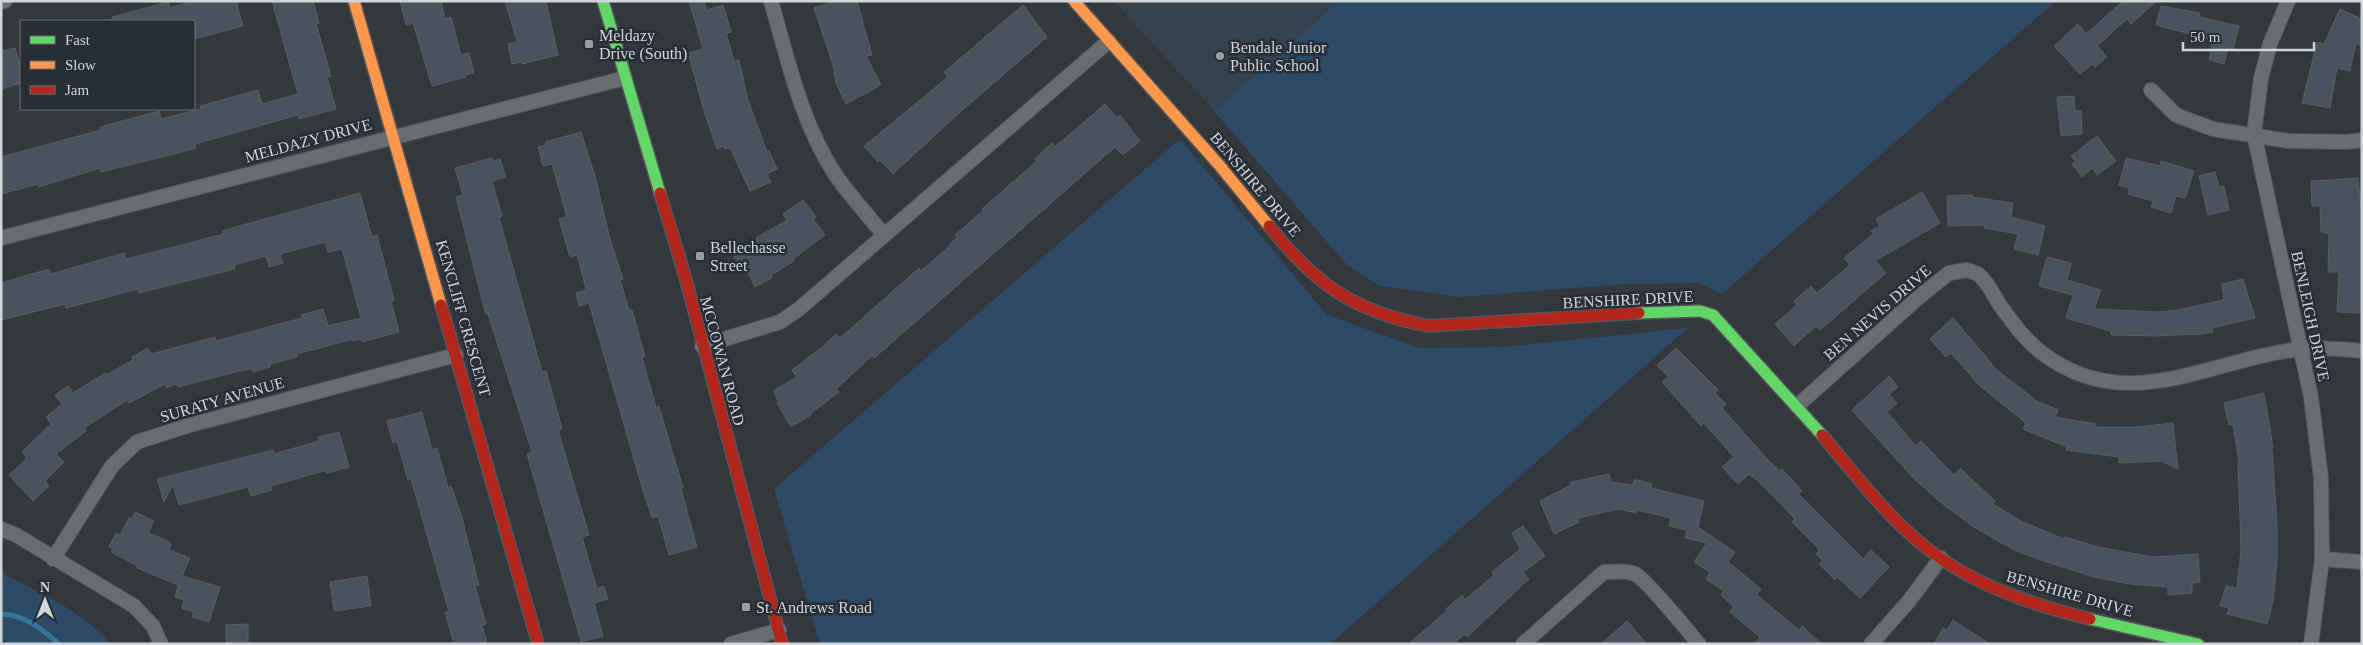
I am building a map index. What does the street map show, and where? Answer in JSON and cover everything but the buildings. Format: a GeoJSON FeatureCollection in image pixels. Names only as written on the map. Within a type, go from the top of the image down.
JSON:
{"type":"FeatureCollection","features":[{"type":"Feature","properties":{"kind":"street"},"geometry":{"type":"LineString","coordinates":[[1,2],[5,1]]}},
{"type":"Feature","properties":{"kind":"street","name":"KENCLIFF CRESCENT"},"geometry":{"type":"LineString","coordinates":[[354,1],[538,644]]}},
{"type":"Feature","properties":{"kind":"street","name":"MCCOWAN ROAD"},"geometry":{"type":"LineString","coordinates":[[603,1],[686,280],[780,637]]}},
{"type":"Feature","properties":{"kind":"street"},"geometry":{"type":"LineString","coordinates":[[771,1],[795,86],[810,126],[835,173],[883,234]]}},
{"type":"Feature","properties":{"kind":"street","name":"BENSHIRE DRIVE"},"geometry":{"type":"LineString","coordinates":[[1074,1],[1108,41],[1139,72],[1293,253],[1328,287],[1359,306],[1393,319],[1428,326],[1700,311],[1713,315],[1797,406],[1879,502],[1900,524],[1941,558],[1962,572],[1992,587],[2038,604],[2198,644]]}},
{"type":"Feature","properties":{"kind":"street","name":"BENLEIGH DRIVE"},"geometry":{"type":"LineString","coordinates":[[2288,1],[2270,44],[2261,78],[2254,134],[2302,349],[2311,397],[2321,478],[2322,559],[2311,644]]}},
{"type":"Feature","properties":{"kind":"street"},"geometry":{"type":"LineString","coordinates":[[702,346],[780,322],[816,296],[883,234],[1108,41]]}},
{"type":"Feature","properties":{"kind":"street","name":"MELDAZY DRIVE"},"geometry":{"type":"LineString","coordinates":[[1,238],[625,78]]}},
{"type":"Feature","properties":{"kind":"street"},"geometry":{"type":"LineString","coordinates":[[2151,90],[2176,116],[2194,124],[2213,129],[2289,141],[2347,142],[2362,140]]}},
{"type":"Feature","properties":{"kind":"street","name":"BEN NEVIS DRIVE"},"geometry":{"type":"LineString","coordinates":[[1797,406],[1918,297],[1949,273],[1967,270],[1978,274],[2017,329],[2042,353],[2071,371],[2096,379],[2131,385],[2162,381],[2269,355],[2302,349],[2362,351]]}},
{"type":"Feature","properties":{"kind":"street","name":"SURATY AVENUE"},"geometry":{"type":"LineString","coordinates":[[53,559],[112,466],[137,442],[190,425],[456,355]]}},
{"type":"Feature","properties":{"kind":"street"},"geometry":{"type":"LineString","coordinates":[[1,529],[16,535],[134,606],[153,626],[162,644]]}},
{"type":"Feature","properties":{"kind":"street"},"geometry":{"type":"LineString","coordinates":[[1871,644],[1909,601],[1941,558]]}},
{"type":"Feature","properties":{"kind":"street"},"geometry":{"type":"LineString","coordinates":[[2322,559],[2362,562]]}},
{"type":"Feature","properties":{"kind":"street"},"geometry":{"type":"LineString","coordinates":[[1523,644],[1604,572],[1636,574],[1699,644]]}},
{"type":"Feature","properties":{"kind":"street"},"geometry":{"type":"LineString","coordinates":[[731,644],[780,637]]}},
{"type":"Feature","properties":{"kind":"shaded area","name":"Bendale Junior Public School"},"geometry":{"type":"Polygon","coordinates":[[[1114,1],[1339,1],[1214,111],[1114,1]]]}},
{"type":"Feature","properties":{"kind":"shaded area"},"geometry":{"type":"Polygon","coordinates":[[[1339,1],[2056,1],[1722,294],[1700,283],[1625,284],[1460,297],[1380,286],[1347,265],[1214,111],[1339,1]]]}},
{"type":"Feature","properties":{"kind":"shaded area"},"geometry":{"type":"Polygon","coordinates":[[[1180,139],[1327,315],[1420,348],[1502,347],[1688,328],[1330,644],[820,644],[774,489],[1180,139]]]}},
{"type":"Feature","properties":{"kind":"shaded area"},"geometry":{"type":"Polygon","coordinates":[[[1,573],[45,595],[73,612],[100,632],[111,644],[1,644],[1,573]]]}},
{"type":"Feature","properties":{"kind":"waterway"},"geometry":{"type":"LineString","coordinates":[[1,614],[18,617],[32,623],[59,644]]}},
{"type":"Feature","properties":{"kind":"traffic: fast"},"geometry":{"type":"LineString","coordinates":[[603,1],[660,193]]}},
{"type":"Feature","properties":{"kind":"traffic: fast"},"geometry":{"type":"LineString","coordinates":[[1639,313],[1700,311],[1713,315],[1822,435]]}},
{"type":"Feature","properties":{"kind":"traffic: fast"},"geometry":{"type":"LineString","coordinates":[[2090,619],[2198,644]]}},
{"type":"Feature","properties":{"kind":"traffic: slow"},"geometry":{"type":"LineString","coordinates":[[354,1],[441,305]]}},
{"type":"Feature","properties":{"kind":"traffic: slow"},"geometry":{"type":"LineString","coordinates":[[1074,1],[1220,166],[1269,226]]}},
{"type":"Feature","properties":{"kind":"traffic: jam"},"geometry":{"type":"LineString","coordinates":[[660,193],[686,280],[782,644]]}},
{"type":"Feature","properties":{"kind":"traffic: jam"},"geometry":{"type":"LineString","coordinates":[[1269,226],[1286,247],[1320,280],[1357,303],[1402,320],[1428,326],[1639,313]]}},
{"type":"Feature","properties":{"kind":"traffic: jam"},"geometry":{"type":"LineString","coordinates":[[441,305],[538,644]]}},
{"type":"Feature","properties":{"kind":"traffic: jam"},"geometry":{"type":"LineString","coordinates":[[1822,435],[1893,518],[1943,560],[1977,580],[2014,596],[2090,619]]}},
{"type":"Feature","properties":{"kind":"place","name":"Meldazy Drive (South)"},"geometry":{"type":"Point","coordinates":[589,44]}},
{"type":"Feature","properties":{"kind":"place","name":"Bendale Junior Public School"},"geometry":{"type":"Point","coordinates":[1220,56]}},
{"type":"Feature","properties":{"kind":"place","name":"Bellechasse Street"},"geometry":{"type":"Point","coordinates":[700,256]}},
{"type":"Feature","properties":{"kind":"place","name":"St. Andrews Road"},"geometry":{"type":"Point","coordinates":[746,607]}}]}
